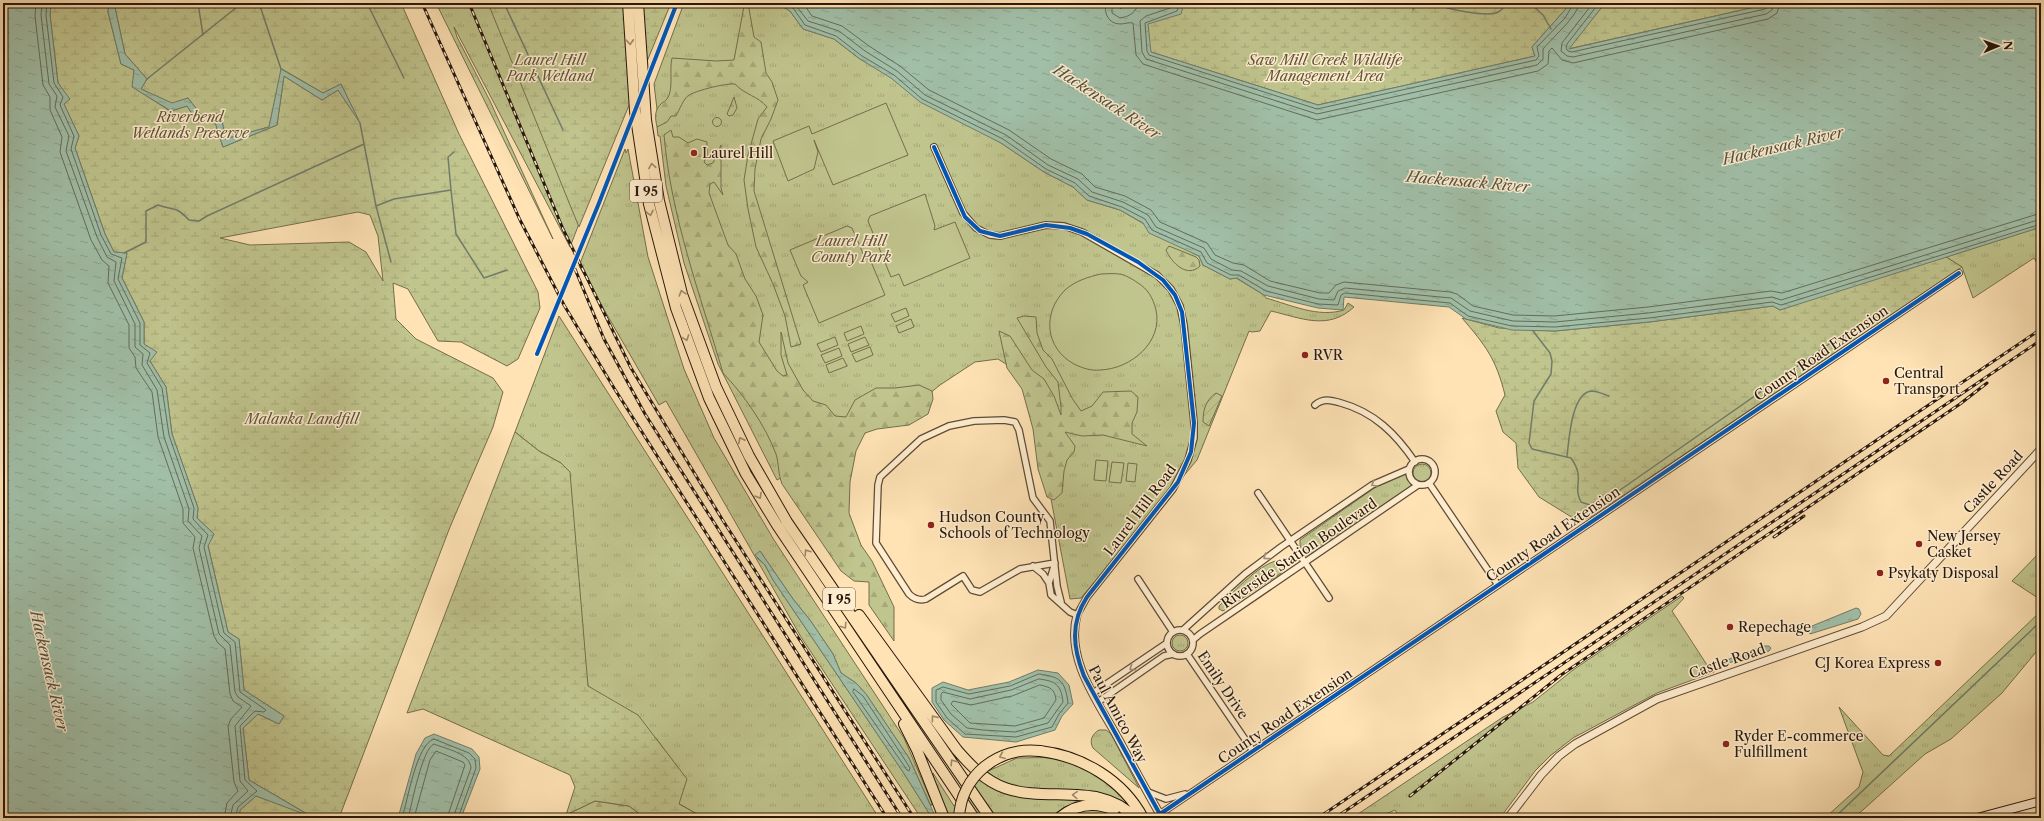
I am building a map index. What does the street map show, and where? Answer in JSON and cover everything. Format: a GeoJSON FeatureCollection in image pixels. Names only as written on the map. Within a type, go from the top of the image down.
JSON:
{"type":"FeatureCollection","features":[{"type":"Feature","properties":{"kind":"highway","name":"I 95"},"geometry":{"type":"LineString","coordinates":[[628,3],[634,105],[646,192],[669,285],[704,371],[730,442],[764,505],[974,818]]}},
{"type":"Feature","properties":{"kind":"highway","name":"I 95"},"geometry":{"type":"LineString","coordinates":[[638,3],[645,108],[656,190],[679,284],[704,371],[755,468],[784,517],[990,818]]}},
{"type":"Feature","properties":{"kind":"highway"},"geometry":{"type":"LineString","coordinates":[[816,565],[843,594],[957,750],[982,776],[998,786],[1021,792],[1084,795],[1103,798],[1122,806],[1135,818]]}},
{"type":"Feature","properties":{"kind":"highway"},"geometry":{"type":"LineString","coordinates":[[870,663],[886,697],[914,743],[944,818]]}},
{"type":"Feature","properties":{"kind":"highway"},"geometry":{"type":"LineString","coordinates":[[959,818],[965,793],[972,780],[983,767],[996,758],[1011,752],[1026,750],[1040,751],[1073,759],[1101,773],[1128,797],[1143,818]]}},
{"type":"Feature","properties":{"kind":"highway"},"geometry":{"type":"LineString","coordinates":[[1059,818],[1077,807],[1091,804],[1106,807],[1126,818]]}},
{"type":"Feature","properties":{"kind":"main road"},"geometry":{"type":"LineString","coordinates":[[1977,818],[2041,801]]}},
{"type":"Feature","properties":{"kind":"street","name":"Laurel Hill Road"},"geometry":{"type":"LineString","coordinates":[[934,147],[963,213],[976,228],[990,235],[1000,236],[1046,225],[1064,226],[1082,232],[1157,275],[1172,289],[1180,306],[1184,325],[1194,423],[1194,438],[1188,460],[1173,489],[1090,592],[1077,615]]}},
{"type":"Feature","properties":{"kind":"street","name":"County Road Extension"},"geometry":{"type":"LineString","coordinates":[[1161,816],[1189,793],[1958,273]]}},
{"type":"Feature","properties":{"kind":"street"},"geometry":{"type":"LineString","coordinates":[[1315,406],[1322,401],[1329,400],[1353,407],[1366,413],[1396,436],[1415,462]]}},
{"type":"Feature","properties":{"kind":"street"},"geometry":{"type":"LineString","coordinates":[[1055,563],[1032,566],[1017,570],[982,592],[974,592],[963,576],[926,599],[920,600],[914,598],[909,594],[876,543],[878,485],[880,476],[926,436],[960,422],[1004,420],[1015,422],[1019,430],[1033,498],[1049,518],[1061,602]]}},
{"type":"Feature","properties":{"kind":"street","name":"Castle Road"},"geometry":{"type":"LineString","coordinates":[[1508,818],[1541,775],[1559,756],[1575,744],[1657,699],[1862,628],[1886,616],[2041,449]]}},
{"type":"Feature","properties":{"kind":"street"},"geometry":{"type":"LineString","coordinates":[[1425,460],[1430,462],[1434,467],[1434,477],[1429,483],[1418,485],[1410,478],[1409,469],[1415,462],[1425,460]]}},
{"type":"Feature","properties":{"kind":"street","name":"Riverside Station Boulevard"},"geometry":{"type":"LineString","coordinates":[[1183,630],[1245,574],[1290,540],[1372,485],[1409,469]]}},
{"type":"Feature","properties":{"kind":"street"},"geometry":{"type":"LineString","coordinates":[[1429,483],[1498,585]]}},
{"type":"Feature","properties":{"kind":"street","name":"Riverside Station Boulevard"},"geometry":{"type":"LineString","coordinates":[[1193,640],[1418,485]]}},
{"type":"Feature","properties":{"kind":"street"},"geometry":{"type":"LineString","coordinates":[[1258,493],[1329,598]]}},
{"type":"Feature","properties":{"kind":"street"},"geometry":{"type":"LineString","coordinates":[[1049,583],[1055,563]]}},
{"type":"Feature","properties":{"kind":"street"},"geometry":{"type":"LineString","coordinates":[[1032,566],[1043,574],[1049,583],[1052,596],[1061,602],[1070,612],[1077,615]]}},
{"type":"Feature","properties":{"kind":"street"},"geometry":{"type":"LineString","coordinates":[[1138,579],[1173,632]]}},
{"type":"Feature","properties":{"kind":"street"},"geometry":{"type":"LineString","coordinates":[[955,582],[967,582]]}},
{"type":"Feature","properties":{"kind":"street","name":"Paul Amico Way"},"geometry":{"type":"LineString","coordinates":[[1077,615],[1074,630],[1077,653],[1084,676],[1161,816]]}},
{"type":"Feature","properties":{"kind":"street"},"geometry":{"type":"LineString","coordinates":[[1093,693],[1167,643],[1169,636],[1173,632],[1183,630],[1190,634],[1193,640],[1192,648],[1187,654],[1180,656],[1173,654],[1164,656],[1098,702]]}},
{"type":"Feature","properties":{"kind":"street"},"geometry":{"type":"LineString","coordinates":[[1167,643],[1173,654]]}},
{"type":"Feature","properties":{"kind":"street","name":"Emily Drive"},"geometry":{"type":"LineString","coordinates":[[1187,654],[1253,751]]}},
{"type":"Feature","properties":{"kind":"street"},"geometry":{"type":"LineString","coordinates":[[1148,792],[1166,799],[1189,793]]}},
{"type":"Feature","properties":{"kind":"green space"},"geometry":{"type":"Polygon","coordinates":[[[51,3],[109,3],[108,12],[121,64],[134,70],[133,87],[170,111],[187,106],[198,122],[214,119],[223,147],[277,125],[284,76],[322,100],[338,90],[358,119],[341,84],[323,93],[282,69],[269,127],[225,139],[221,114],[201,115],[188,98],[172,104],[141,89],[147,79],[125,54],[114,3],[401,3],[459,134],[538,292],[540,308],[518,359],[507,366],[461,342],[438,341],[408,289],[393,283],[396,319],[416,339],[493,378],[503,392],[493,427],[450,527],[339,818],[239,818],[240,810],[256,796],[309,815],[249,780],[243,728],[258,714],[279,724],[284,716],[244,690],[239,639],[228,632],[208,545],[214,534],[197,518],[198,508],[172,434],[166,387],[150,361],[144,344],[144,322],[122,278],[127,253],[114,252],[105,234],[75,148],[79,136],[63,103],[69,99],[58,83],[50,15],[51,3]],[[358,212],[220,238],[250,245],[349,242],[366,252],[383,281],[378,236],[370,215],[358,212]]]}},
{"type":"Feature","properties":{"kind":"green space","name":"Laurel Hill Park Wetland"},"geometry":{"type":"Polygon","coordinates":[[[436,3],[607,3],[620,118],[570,247],[454,27],[457,37],[490,101],[553,239],[436,3]]]}},
{"type":"Feature","properties":{"kind":"green space","name":"Laurel Hill Park Wetland"},"geometry":{"type":"Polygon","coordinates":[[[488,3],[671,3],[579,227],[570,205],[488,3]]]}},
{"type":"Feature","properties":{"kind":"green space","name":"Laurel Hill County Park"},"geometry":{"type":"Polygon","coordinates":[[[684,3],[776,3],[790,11],[803,29],[834,39],[860,59],[1001,143],[1044,172],[1073,187],[1087,200],[1120,210],[1199,256],[1203,265],[1230,279],[1236,278],[1264,295],[1266,298],[1305,310],[1314,312],[1334,312],[1344,310],[1348,303],[1354,307],[1334,319],[1324,321],[1314,321],[1271,311],[1260,331],[1249,331],[1197,460],[1081,598],[1070,599],[1040,441],[1028,392],[1009,366],[998,359],[975,362],[940,385],[918,403],[893,411],[860,437],[777,480],[718,364],[684,263],[666,186],[660,136],[658,136],[657,127],[659,126],[654,84],[684,3]]]}},
{"type":"Feature","properties":{"kind":"green space"},"geometry":{"type":"Polygon","coordinates":[[[741,3],[748,3],[754,37],[761,42],[766,73],[772,82],[778,100],[761,139],[755,169],[754,191],[801,344],[791,347],[785,316],[773,284],[756,247],[744,180],[748,155],[758,119],[767,107],[760,100],[743,91],[735,84],[725,85],[705,89],[689,95],[683,102],[676,116],[671,116],[667,122],[657,127],[656,114],[658,108],[667,100],[669,95],[672,58],[716,61],[734,60],[744,6],[741,3]]]}},
{"type":"Feature","properties":{"kind":"green space","name":"Saw Mill Creek Wildlife Management Area"},"geometry":{"type":"Polygon","coordinates":[[[1070,3],[1571,3],[1532,47],[1535,56],[1318,105],[1151,52],[1070,3]]]}},
{"type":"Feature","properties":{"kind":"green space"},"geometry":{"type":"Polygon","coordinates":[[[1605,3],[1773,3],[1568,49],[1605,3]]]}},
{"type":"Feature","properties":{"kind":"green space"},"geometry":{"type":"Polygon","coordinates":[[[734,97],[737,108],[733,115],[729,116],[727,114],[734,97]]]}},
{"type":"Feature","properties":{"kind":"green space"},"geometry":{"type":"Polygon","coordinates":[[[886,103],[908,155],[833,185],[814,140],[818,152],[814,169],[788,181],[773,141],[809,126],[812,134],[886,103]]]}},
{"type":"Feature","properties":{"kind":"green space"},"geometry":{"type":"Polygon","coordinates":[[[717,117],[722,122],[717,127],[712,122],[717,117]]]}},
{"type":"Feature","properties":{"kind":"green space"},"geometry":{"type":"Polygon","coordinates":[[[671,130],[673,137],[679,137],[688,143],[697,139],[707,142],[707,155],[704,162],[707,165],[713,163],[721,145],[721,188],[723,195],[714,182],[710,184],[709,193],[728,245],[736,254],[745,279],[756,296],[763,315],[759,342],[777,371],[783,376],[787,375],[781,355],[781,332],[788,363],[803,390],[813,401],[826,405],[835,416],[846,417],[855,400],[876,388],[895,388],[919,385],[932,391],[933,399],[928,414],[909,425],[877,429],[865,433],[856,451],[850,482],[849,513],[861,545],[872,561],[894,607],[894,641],[869,605],[869,582],[854,581],[841,571],[782,484],[776,454],[760,421],[739,391],[723,373],[688,255],[673,196],[664,135],[671,130]]]}},
{"type":"Feature","properties":{"kind":"green space"},"geometry":{"type":"Polygon","coordinates":[[[625,149],[626,153],[628,149],[648,257],[684,369],[714,438],[774,540],[904,738],[932,803],[931,806],[909,758],[866,694],[856,683],[841,673],[833,654],[760,551],[757,558],[765,565],[773,580],[903,772],[932,818],[921,818],[801,637],[666,401],[659,405],[579,266],[625,149]]]}},
{"type":"Feature","properties":{"kind":"green space"},"geometry":{"type":"Polygon","coordinates":[[[925,194],[935,226],[934,230],[955,222],[970,258],[904,286],[899,274],[891,277],[868,221],[870,216],[925,194]]]}},
{"type":"Feature","properties":{"kind":"green space"},"geometry":{"type":"Polygon","coordinates":[[[847,226],[852,228],[865,258],[869,257],[885,295],[819,323],[803,285],[808,282],[801,276],[790,250],[847,226]]]}},
{"type":"Feature","properties":{"kind":"green space"},"geometry":{"type":"Polygon","coordinates":[[[2041,227],[2041,270],[2034,258],[1973,298],[1962,267],[1946,257],[2041,227]]]}},
{"type":"Feature","properties":{"kind":"green space"},"geometry":{"type":"Polygon","coordinates":[[[1169,246],[1196,257],[1199,260],[1200,266],[1195,270],[1190,271],[1180,267],[1168,255],[1166,250],[1169,246]]]}},
{"type":"Feature","properties":{"kind":"green space"},"geometry":{"type":"Polygon","coordinates":[[[1946,257],[1962,267],[1591,517],[1578,521],[1539,497],[1518,468],[1516,443],[1503,432],[1496,411],[1505,395],[1498,372],[1484,345],[1462,318],[1499,328],[1555,331],[1649,322],[1773,306],[1780,310],[1832,291],[1946,257]]]}},
{"type":"Feature","properties":{"kind":"green space"},"geometry":{"type":"Polygon","coordinates":[[[1101,274],[1122,275],[1129,277],[1142,285],[1150,294],[1156,310],[1157,322],[1155,333],[1150,343],[1133,359],[1123,365],[1093,370],[1074,364],[1064,357],[1057,349],[1052,340],[1050,319],[1058,299],[1065,290],[1073,284],[1091,276],[1101,274]]]}},
{"type":"Feature","properties":{"kind":"green space"},"geometry":{"type":"Polygon","coordinates":[[[906,308],[909,316],[895,322],[891,314],[906,308]]]}},
{"type":"Feature","properties":{"kind":"green space"},"geometry":{"type":"Polygon","coordinates":[[[559,316],[879,818],[704,818],[678,803],[686,779],[656,738],[588,686],[561,463],[539,451],[515,432],[559,316]]]}},
{"type":"Feature","properties":{"kind":"green space"},"geometry":{"type":"Polygon","coordinates":[[[1024,316],[1036,317],[1037,333],[1043,350],[1052,359],[1072,398],[1081,411],[1092,406],[1103,392],[1131,391],[1138,397],[1137,412],[1132,423],[1132,434],[1147,446],[1103,435],[1082,436],[1065,432],[1075,446],[1074,452],[1067,460],[1064,471],[1062,493],[1054,500],[1047,497],[1038,469],[1033,429],[1022,389],[1007,368],[999,331],[1010,336],[1032,370],[1044,379],[1054,396],[1061,415],[1058,382],[1046,367],[1017,318],[1024,316]]]}},
{"type":"Feature","properties":{"kind":"green space"},"geometry":{"type":"Polygon","coordinates":[[[911,319],[914,327],[899,333],[896,326],[911,319]]]}},
{"type":"Feature","properties":{"kind":"green space"},"geometry":{"type":"Polygon","coordinates":[[[861,326],[864,334],[847,341],[844,333],[861,326]]]}},
{"type":"Feature","properties":{"kind":"green space"},"geometry":{"type":"Polygon","coordinates":[[[835,337],[838,345],[821,352],[817,344],[835,337]]]}},
{"type":"Feature","properties":{"kind":"green space"},"geometry":{"type":"Polygon","coordinates":[[[865,337],[869,345],[851,352],[848,344],[865,337]]]}},
{"type":"Feature","properties":{"kind":"green space"},"geometry":{"type":"Polygon","coordinates":[[[870,347],[873,355],[856,362],[852,354],[870,347]]]}},
{"type":"Feature","properties":{"kind":"green space"},"geometry":{"type":"Polygon","coordinates":[[[839,348],[842,356],[825,363],[821,355],[839,348]]]}},
{"type":"Feature","properties":{"kind":"green space"},"geometry":{"type":"Polygon","coordinates":[[[843,358],[847,366],[829,373],[826,365],[843,358]]]}},
{"type":"Feature","properties":{"kind":"green space"},"geometry":{"type":"Polygon","coordinates":[[[1216,393],[1222,396],[1209,426],[1203,422],[1204,413],[1207,402],[1216,393]]]}},
{"type":"Feature","properties":{"kind":"green space"},"geometry":{"type":"Polygon","coordinates":[[[515,432],[539,451],[561,463],[570,472],[588,686],[638,715],[687,779],[679,804],[704,818],[645,818],[629,806],[595,801],[566,815],[575,787],[570,775],[423,709],[407,713],[515,432]]]}},
{"type":"Feature","properties":{"kind":"green space"},"geometry":{"type":"Polygon","coordinates":[[[1096,460],[1108,461],[1106,481],[1094,480],[1096,460]]]}},
{"type":"Feature","properties":{"kind":"green space"},"geometry":{"type":"Polygon","coordinates":[[[1112,462],[1124,463],[1121,483],[1109,482],[1112,462]]]}},
{"type":"Feature","properties":{"kind":"green space"},"geometry":{"type":"Polygon","coordinates":[[[1128,463],[1137,464],[1135,482],[1126,481],[1128,463]]]}},
{"type":"Feature","properties":{"kind":"green space"},"geometry":{"type":"Polygon","coordinates":[[[1422,464],[1428,467],[1431,473],[1428,479],[1422,482],[1416,479],[1413,473],[1416,467],[1422,464]]]}},
{"type":"Feature","properties":{"kind":"green space"},"geometry":{"type":"Polygon","coordinates":[[[1406,474],[1412,487],[1311,554],[1306,555],[1300,546],[1300,540],[1380,484],[1406,474]]]}},
{"type":"Feature","properties":{"kind":"green space"},"geometry":{"type":"Polygon","coordinates":[[[2041,551],[2041,600],[2012,581],[2041,551]]]}},
{"type":"Feature","properties":{"kind":"green space"},"geometry":{"type":"Polygon","coordinates":[[[1282,560],[1284,562],[1284,568],[1281,573],[1223,611],[1219,609],[1219,606],[1240,585],[1257,571],[1274,561],[1282,560]]]}},
{"type":"Feature","properties":{"kind":"green space"},"geometry":{"type":"Polygon","coordinates":[[[1682,596],[1684,598],[1672,611],[1707,665],[1711,664],[1714,672],[1657,693],[1573,738],[1550,756],[1535,771],[1500,818],[1400,818],[1395,810],[1377,818],[1352,818],[1503,717],[1533,702],[1573,670],[1682,596]]]}},
{"type":"Feature","properties":{"kind":"green space"},"geometry":{"type":"Polygon","coordinates":[[[2041,611],[2041,646],[2002,693],[1951,739],[1925,754],[1854,818],[1825,818],[1859,787],[1863,772],[1839,707],[1883,755],[1889,756],[2041,611]]]}},
{"type":"Feature","properties":{"kind":"green space"},"geometry":{"type":"Polygon","coordinates":[[[1180,635],[1187,640],[1188,643],[1183,650],[1180,651],[1173,646],[1172,643],[1177,636],[1180,635]]]}},
{"type":"Feature","properties":{"kind":"green space"},"geometry":{"type":"Polygon","coordinates":[[[1099,730],[1106,730],[1111,734],[1139,788],[1093,748],[1091,743],[1092,738],[1099,730]]]}},
{"type":"Feature","properties":{"kind":"green space"},"geometry":{"type":"Polygon","coordinates":[[[1017,758],[1052,758],[1064,760],[1085,768],[1112,787],[1129,803],[1116,816],[1118,818],[946,818],[936,794],[933,773],[954,806],[986,772],[1017,758]]]}},
{"type":"Feature","properties":{"kind":"green space"},"geometry":{"type":"Polygon","coordinates":[[[595,801],[629,806],[645,818],[564,818],[566,815],[595,801]]]}},
{"type":"Feature","properties":{"kind":"water","name":"Hackensack River"},"geometry":{"type":"Polygon","coordinates":[[[3,3],[51,3],[50,15],[58,83],[70,99],[64,104],[79,136],[75,148],[105,234],[114,252],[127,253],[122,278],[144,322],[144,344],[157,352],[150,361],[166,387],[172,434],[198,508],[197,518],[214,534],[208,546],[228,632],[239,639],[244,690],[284,716],[279,724],[258,714],[243,728],[249,780],[312,817],[256,796],[240,810],[239,818],[3,818],[3,3]]]}},
{"type":"Feature","properties":{"kind":"water"},"geometry":{"type":"Polygon","coordinates":[[[109,3],[114,3],[125,54],[147,79],[141,89],[172,103],[188,98],[201,115],[221,113],[225,139],[269,127],[281,69],[323,93],[341,84],[360,123],[338,90],[322,100],[284,76],[277,125],[223,147],[214,119],[198,122],[187,106],[171,111],[132,87],[134,70],[121,64],[108,12],[109,3]]]}},
{"type":"Feature","properties":{"kind":"water","name":"Hackensack River"},"geometry":{"type":"Polygon","coordinates":[[[776,3],[1123,3],[1120,9],[1131,3],[1184,3],[1181,14],[1148,24],[1151,52],[1318,105],[1535,56],[1532,47],[1571,3],[1605,3],[1569,49],[1773,3],[2041,3],[2041,227],[1780,310],[1773,306],[1649,322],[1555,331],[1512,330],[1466,319],[1449,307],[1344,297],[1343,310],[1318,308],[1264,295],[1237,278],[1230,279],[1203,265],[1199,256],[1149,233],[1143,223],[1120,210],[1087,200],[1073,187],[1044,172],[1001,143],[920,102],[891,78],[860,59],[834,39],[803,29],[790,11],[776,3]]]}},
{"type":"Feature","properties":{"kind":"water"},"geometry":{"type":"Polygon","coordinates":[[[760,551],[833,654],[841,673],[856,683],[866,694],[909,758],[936,818],[932,818],[903,772],[773,580],[765,565],[755,555],[760,551]]]}},
{"type":"Feature","properties":{"kind":"water"},"geometry":{"type":"Polygon","coordinates":[[[1856,608],[1859,609],[1861,614],[1858,619],[1810,634],[1808,629],[1812,626],[1856,608]]]}},
{"type":"Feature","properties":{"kind":"water"},"geometry":{"type":"Polygon","coordinates":[[[1764,646],[1769,646],[1771,648],[1769,651],[1725,664],[1724,661],[1764,646]]]}},
{"type":"Feature","properties":{"kind":"water"},"geometry":{"type":"Polygon","coordinates":[[[1038,670],[1058,673],[1069,685],[1073,704],[1062,716],[1055,730],[1016,742],[963,737],[944,720],[932,702],[932,688],[943,682],[968,690],[1009,682],[1038,670]]]}},
{"type":"Feature","properties":{"kind":"water"},"geometry":{"type":"Polygon","coordinates":[[[434,734],[472,749],[479,757],[480,769],[461,818],[398,818],[416,754],[425,738],[434,734]]]}},
{"type":"Feature","properties":{"kind":"waterway"},"geometry":{"type":"LineString","coordinates":[[198,3],[203,35]]}},
{"type":"Feature","properties":{"kind":"waterway"},"geometry":{"type":"LineString","coordinates":[[147,79],[242,3]]}},
{"type":"Feature","properties":{"kind":"waterway"},"geometry":{"type":"LineString","coordinates":[[259,3],[281,69]]}},
{"type":"Feature","properties":{"kind":"waterway"},"geometry":{"type":"LineString","coordinates":[[367,3],[404,78]]}},
{"type":"Feature","properties":{"kind":"waterway"},"geometry":{"type":"LineString","coordinates":[[504,3],[563,130]]}},
{"type":"Feature","properties":{"kind":"waterway"},"geometry":{"type":"LineString","coordinates":[[1413,10],[1415,3]]}},
{"type":"Feature","properties":{"kind":"waterway"},"geometry":{"type":"LineString","coordinates":[[1438,3],[1442,6],[1456,10],[1491,14],[1496,13],[1508,3]]}},
{"type":"Feature","properties":{"kind":"waterway"},"geometry":{"type":"LineString","coordinates":[[1530,3],[1543,15],[1551,29]]}},
{"type":"Feature","properties":{"kind":"waterway"},"geometry":{"type":"LineString","coordinates":[[360,123],[376,206],[391,262]]}},
{"type":"Feature","properties":{"kind":"waterway"},"geometry":{"type":"LineString","coordinates":[[124,253],[146,242],[146,211],[158,205],[177,210],[189,220],[199,221],[364,144]]}},
{"type":"Feature","properties":{"kind":"waterway"},"geometry":{"type":"LineString","coordinates":[[451,190],[448,157],[454,152]]}},
{"type":"Feature","properties":{"kind":"waterway"},"geometry":{"type":"LineString","coordinates":[[376,206],[394,199],[451,190],[456,234],[484,278],[507,270]]}},
{"type":"Feature","properties":{"kind":"waterway"},"geometry":{"type":"LineString","coordinates":[[1533,331],[1550,353],[1552,361],[1551,374],[1534,401],[1529,443],[1532,449],[1571,458],[1578,471],[1578,491],[1581,502],[1593,506],[1600,504],[1832,342]]}},
{"type":"Feature","properties":{"kind":"waterway"},"geometry":{"type":"LineString","coordinates":[[1567,456],[1572,419],[1579,400],[1584,394],[1591,391],[1609,396]]}},
{"type":"Feature","properties":{"kind":"waterway"},"geometry":{"type":"LineString","coordinates":[[1834,818],[2041,621]]}},
{"type":"Feature","properties":{"kind":"railway"},"geometry":{"type":"LineString","coordinates":[[422,3],[520,220],[564,305],[614,388],[887,818]]}},
{"type":"Feature","properties":{"kind":"railway"},"geometry":{"type":"LineString","coordinates":[[469,3],[563,229],[631,368],[722,519],[914,818]]}},
{"type":"Feature","properties":{"kind":"railway"},"geometry":{"type":"LineString","coordinates":[[575,269],[604,339],[645,414],[902,818]]}},
{"type":"Feature","properties":{"kind":"railway"},"geometry":{"type":"LineString","coordinates":[[1318,818],[2041,329]]}},
{"type":"Feature","properties":{"kind":"railway"},"geometry":{"type":"LineString","coordinates":[[1335,818],[2041,340]]}},
{"type":"Feature","properties":{"kind":"railway"},"geometry":{"type":"LineString","coordinates":[[1410,796],[1561,675],[1960,404],[1987,383]]}},
{"type":"Feature","properties":{"kind":"railway"},"geometry":{"type":"LineString","coordinates":[[1774,537],[1804,516]]}},
{"type":"Feature","properties":{"kind":"cycle path"},"geometry":{"type":"LineString","coordinates":[[537,354],[599,203],[677,3]]}},
{"type":"Feature","properties":{"kind":"cycle path"},"geometry":{"type":"LineString","coordinates":[[934,147],[965,217],[980,231],[1000,236],[1046,225],[1070,228],[1087,234],[1138,262],[1163,280],[1175,295],[1182,312],[1194,423],[1191,452],[1178,482],[1087,597],[1078,616],[1075,636],[1077,656],[1084,676],[1162,818]]}},
{"type":"Feature","properties":{"kind":"cycle path"},"geometry":{"type":"LineString","coordinates":[[1160,814],[1959,273]]}},
{"type":"Feature","properties":{"kind":"place","name":"Laurel Hill"},"geometry":{"type":"Point","coordinates":[694,153]}},
{"type":"Feature","properties":{"kind":"place","name":"RVR"},"geometry":{"type":"Point","coordinates":[1305,355]}},
{"type":"Feature","properties":{"kind":"place","name":"Central Transport"},"geometry":{"type":"Point","coordinates":[1886,381]}},
{"type":"Feature","properties":{"kind":"place","name":"Hudson County Schools of Technology"},"geometry":{"type":"Point","coordinates":[931,525]}},
{"type":"Feature","properties":{"kind":"place","name":"New Jersey Casket"},"geometry":{"type":"Point","coordinates":[1919,544]}},
{"type":"Feature","properties":{"kind":"place","name":"Psykaty Disposal"},"geometry":{"type":"Point","coordinates":[1880,573]}},
{"type":"Feature","properties":{"kind":"place","name":"Repechage"},"geometry":{"type":"Point","coordinates":[1730,627]}},
{"type":"Feature","properties":{"kind":"place","name":"CJ Korea Express"},"geometry":{"type":"Point","coordinates":[1938,663]}},
{"type":"Feature","properties":{"kind":"place","name":"Ryder E-commerce Fulfillment"},"geometry":{"type":"Point","coordinates":[1726,744]}},
{"type":"Feature","properties":{"kind":"park label","name":"Riverbend Wetlands Preserve"},"geometry":{"type":"Point","coordinates":[190,126]}},
{"type":"Feature","properties":{"kind":"park label","name":"Malanka Landfill"},"geometry":{"type":"Point","coordinates":[302,419]}}]}
